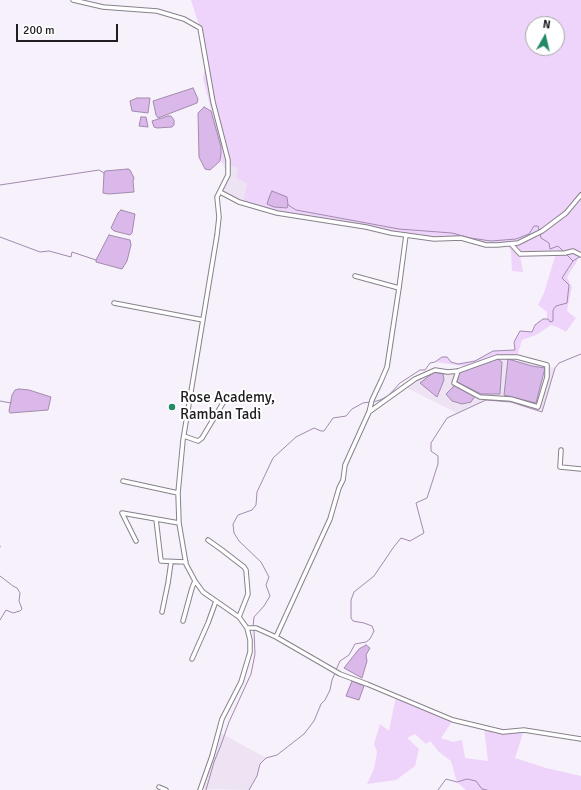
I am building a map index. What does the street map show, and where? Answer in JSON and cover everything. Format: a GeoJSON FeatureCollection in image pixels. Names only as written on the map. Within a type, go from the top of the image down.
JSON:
{"type":"FeatureCollection","features":[{"type":"Feature","properties":{"kind":"street"},"geometry":{"type":"LineString","coordinates":[[73,0],[103,7],[157,11],[184,19],[200,28],[213,102],[228,160],[228,174],[217,197],[219,217],[217,235],[184,436],[178,493],[179,523],[186,562],[195,581],[203,592],[238,617],[248,628],[250,652],[241,682],[222,719],[212,756],[200,790]]}},
{"type":"Feature","properties":{"kind":"street"},"geometry":{"type":"LineString","coordinates":[[220,192],[239,202],[277,213],[434,239],[461,238],[486,245],[511,244],[536,235],[566,213],[581,195]]}},
{"type":"Feature","properties":{"kind":"street"},"geometry":{"type":"LineString","coordinates":[[276,637],[330,519],[339,488],[343,480],[345,465],[369,412],[372,400],[382,381],[386,367],[399,288],[406,235]]}},
{"type":"Feature","properties":{"kind":"street"},"geometry":{"type":"LineString","coordinates":[[511,244],[520,254],[565,253],[573,251],[581,255]]}},
{"type":"Feature","properties":{"kind":"street"},"geometry":{"type":"LineString","coordinates":[[355,276],[399,288]]}},
{"type":"Feature","properties":{"kind":"street"},"geometry":{"type":"LineString","coordinates":[[114,303],[203,320]]}},
{"type":"Feature","properties":{"kind":"street"},"geometry":{"type":"LineString","coordinates":[[369,412],[415,379],[435,370],[448,372],[458,371],[497,357],[517,357],[547,365],[547,377],[538,407],[511,399],[480,396],[454,383],[458,371]]}},
{"type":"Feature","properties":{"kind":"street"},"geometry":{"type":"LineString","coordinates":[[184,436],[198,441],[202,438],[226,398]]}},
{"type":"Feature","properties":{"kind":"street"},"geometry":{"type":"LineString","coordinates":[[561,450],[560,467],[581,469]]}},
{"type":"Feature","properties":{"kind":"street"},"geometry":{"type":"LineString","coordinates":[[123,481],[178,493]]}},
{"type":"Feature","properties":{"kind":"street"},"geometry":{"type":"LineString","coordinates":[[136,541],[122,513],[179,523]]}},
{"type":"Feature","properties":{"kind":"street"},"geometry":{"type":"LineString","coordinates":[[156,519],[161,561],[186,562]]}},
{"type":"Feature","properties":{"kind":"street"},"geometry":{"type":"LineString","coordinates":[[208,540],[246,570],[248,594],[238,617]]}},
{"type":"Feature","properties":{"kind":"street"},"geometry":{"type":"LineString","coordinates":[[162,612],[171,562]]}},
{"type":"Feature","properties":{"kind":"street"},"geometry":{"type":"LineString","coordinates":[[183,621],[195,581]]}},
{"type":"Feature","properties":{"kind":"street"},"geometry":{"type":"LineString","coordinates":[[192,659],[216,601]]}},
{"type":"Feature","properties":{"kind":"street"},"geometry":{"type":"LineString","coordinates":[[248,628],[256,628],[276,637],[340,674],[453,720],[503,732],[524,730],[581,740]]}},
{"type":"Feature","properties":{"kind":"street"},"geometry":{"type":"LineString","coordinates":[[159,787],[166,790]]}},
{"type":"Feature","properties":{"kind":"shaded area"},"geometry":{"type":"Polygon","coordinates":[[[191,0],[581,0],[581,256],[578,258],[567,277],[572,287],[567,311],[576,318],[566,332],[551,325],[536,335],[522,340],[517,357],[497,357],[471,367],[435,362],[442,357],[447,357],[451,362],[458,364],[474,361],[493,351],[515,350],[514,342],[520,331],[532,332],[535,325],[543,319],[547,319],[547,312],[538,305],[544,293],[556,253],[520,255],[523,272],[512,271],[511,252],[508,245],[486,245],[461,238],[434,239],[295,216],[243,204],[247,183],[236,178],[238,168],[222,163],[218,138],[203,78],[206,61],[200,28],[191,0]]]}},
{"type":"Feature","properties":{"kind":"shaded area"},"geometry":{"type":"Polygon","coordinates":[[[193,88],[198,99],[197,103],[158,118],[153,101],[193,88]]]}},
{"type":"Feature","properties":{"kind":"shaded area"},"geometry":{"type":"Polygon","coordinates":[[[137,98],[150,98],[148,113],[132,111],[130,101],[137,98]]]}},
{"type":"Feature","properties":{"kind":"shaded area"},"geometry":{"type":"Polygon","coordinates":[[[204,107],[211,111],[221,147],[220,161],[210,170],[205,169],[199,157],[198,113],[204,107]]]}},
{"type":"Feature","properties":{"kind":"shaded area"},"geometry":{"type":"Polygon","coordinates":[[[171,116],[174,120],[174,125],[172,127],[154,127],[152,121],[171,116]]]}},
{"type":"Feature","properties":{"kind":"shaded area"},"geometry":{"type":"Polygon","coordinates":[[[141,117],[146,117],[148,127],[139,126],[141,117]]]}},
{"type":"Feature","properties":{"kind":"shaded area"},"geometry":{"type":"Polygon","coordinates":[[[222,163],[239,168],[247,183],[243,204],[220,192],[228,175],[222,163]]]}},
{"type":"Feature","properties":{"kind":"shaded area"},"geometry":{"type":"Polygon","coordinates":[[[128,169],[134,178],[134,192],[103,193],[105,171],[128,169]]]}},
{"type":"Feature","properties":{"kind":"shaded area"},"geometry":{"type":"Polygon","coordinates":[[[272,191],[287,197],[287,208],[274,207],[267,204],[272,191]]]}},
{"type":"Feature","properties":{"kind":"shaded area"},"geometry":{"type":"Polygon","coordinates":[[[121,210],[135,214],[132,233],[130,235],[114,231],[111,228],[121,210]]]}},
{"type":"Feature","properties":{"kind":"shaded area"},"geometry":{"type":"Polygon","coordinates":[[[109,235],[130,240],[131,245],[127,261],[122,269],[96,262],[109,235]]]}},
{"type":"Feature","properties":{"kind":"shaded area"},"geometry":{"type":"Polygon","coordinates":[[[517,357],[555,368],[542,412],[511,402],[486,400],[457,413],[405,387],[415,379],[435,370],[458,371],[497,358],[517,357]]]}},
{"type":"Feature","properties":{"kind":"shaded area"},"geometry":{"type":"Polygon","coordinates":[[[498,359],[502,362],[500,394],[481,394],[457,382],[459,373],[498,359]]]}},
{"type":"Feature","properties":{"kind":"shaded area"},"geometry":{"type":"Polygon","coordinates":[[[508,359],[545,368],[536,403],[504,395],[508,359]]]}},
{"type":"Feature","properties":{"kind":"shaded area"},"geometry":{"type":"Polygon","coordinates":[[[434,372],[443,374],[444,380],[437,397],[420,383],[434,372]]]}},
{"type":"Feature","properties":{"kind":"shaded area"},"geometry":{"type":"Polygon","coordinates":[[[455,385],[475,396],[471,402],[462,404],[452,401],[446,394],[455,385]]]}},
{"type":"Feature","properties":{"kind":"shaded area"},"geometry":{"type":"Polygon","coordinates":[[[15,390],[29,390],[51,397],[48,410],[10,413],[9,411],[12,395],[15,390]]]}},
{"type":"Feature","properties":{"kind":"shaded area"},"geometry":{"type":"Polygon","coordinates":[[[366,645],[370,648],[366,655],[367,661],[362,678],[344,668],[359,649],[366,645]]]}},
{"type":"Feature","properties":{"kind":"shaded area"},"geometry":{"type":"Polygon","coordinates":[[[352,681],[364,686],[359,700],[346,696],[352,681]]]}},
{"type":"Feature","properties":{"kind":"shaded area"},"geometry":{"type":"Polygon","coordinates":[[[396,696],[453,720],[441,738],[453,742],[462,740],[465,758],[488,761],[484,728],[503,732],[524,730],[515,758],[546,768],[581,776],[581,790],[466,790],[457,782],[451,761],[439,752],[430,741],[426,744],[415,734],[407,738],[419,749],[415,766],[396,780],[367,784],[374,769],[377,752],[374,744],[380,724],[389,731],[396,696]]]}},
{"type":"Feature","properties":{"kind":"shaded area"},"geometry":{"type":"Polygon","coordinates":[[[219,732],[266,758],[260,764],[257,776],[249,790],[200,789],[219,732]]]}},
{"type":"Feature","properties":{"kind":"waterway"},"geometry":{"type":"LineString","coordinates":[[0,185],[99,170],[104,173]]}},
{"type":"Feature","properties":{"kind":"waterway"},"geometry":{"type":"LineString","coordinates":[[288,205],[296,210],[399,229],[452,233],[470,238],[491,241],[516,239],[529,234],[534,226],[538,226],[539,230]]}},
{"type":"Feature","properties":{"kind":"waterway"},"geometry":{"type":"LineString","coordinates":[[540,233],[541,238],[549,243],[550,249],[558,246],[564,252]]}},
{"type":"Feature","properties":{"kind":"waterway"},"geometry":{"type":"LineString","coordinates":[[0,237],[40,252],[49,251],[71,257],[72,252],[96,260]]}},
{"type":"Feature","properties":{"kind":"waterway"},"geometry":{"type":"LineString","coordinates":[[566,254],[573,261],[581,256]]}},
{"type":"Feature","properties":{"kind":"waterway"},"geometry":{"type":"LineString","coordinates":[[373,402],[388,396],[400,383],[420,370],[425,370],[430,363],[435,362],[442,357],[447,357],[451,362],[458,364],[475,361],[493,351],[515,350],[514,342],[520,331],[532,332],[535,325],[543,319],[548,319],[550,322],[553,321],[553,310],[556,306],[567,303],[569,285],[562,278],[573,261]]}},
{"type":"Feature","properties":{"kind":"waterway"},"geometry":{"type":"LineString","coordinates":[[336,670],[340,661],[349,655],[355,644],[366,642],[370,639],[374,631],[372,626],[353,621],[351,618],[351,600],[354,592],[374,576],[401,538],[410,541],[424,533],[416,503],[427,498],[438,464],[438,456],[431,451],[431,443],[447,418],[486,400],[511,402],[542,412],[555,368],[559,363],[581,354]]}},
{"type":"Feature","properties":{"kind":"waterway"},"geometry":{"type":"LineString","coordinates":[[0,401],[11,403]]}},
{"type":"Feature","properties":{"kind":"waterway"},"geometry":{"type":"LineString","coordinates":[[253,627],[254,617],[264,606],[270,596],[266,585],[269,577],[261,562],[239,541],[234,533],[233,524],[238,515],[252,510],[256,505],[257,492],[273,458],[296,437],[314,428],[324,431],[333,418],[346,416],[352,409],[363,403],[370,402]]}},
{"type":"Feature","properties":{"kind":"waterway"},"geometry":{"type":"LineString","coordinates":[[0,576],[17,588],[20,593],[19,601],[22,609],[13,613],[6,610],[0,620]]}},
{"type":"Feature","properties":{"kind":"waterway"},"geometry":{"type":"LineString","coordinates":[[206,790],[214,762],[229,722],[251,674],[255,654],[254,630]]}},
{"type":"Feature","properties":{"kind":"waterway"},"geometry":{"type":"LineString","coordinates":[[249,790],[257,776],[260,764],[266,758],[277,755],[304,734],[314,721],[321,704],[325,700],[330,690],[335,673]]}},
{"type":"Feature","properties":{"kind":"waterway"},"geometry":{"type":"LineString","coordinates":[[438,790],[446,779],[457,782],[467,779],[476,781],[482,789],[487,790]]}},
{"type":"Feature","properties":{"kind":"place","name":"Rose Academy, Ramban Tadi"},"geometry":{"type":"Point","coordinates":[172,407]}}]}
